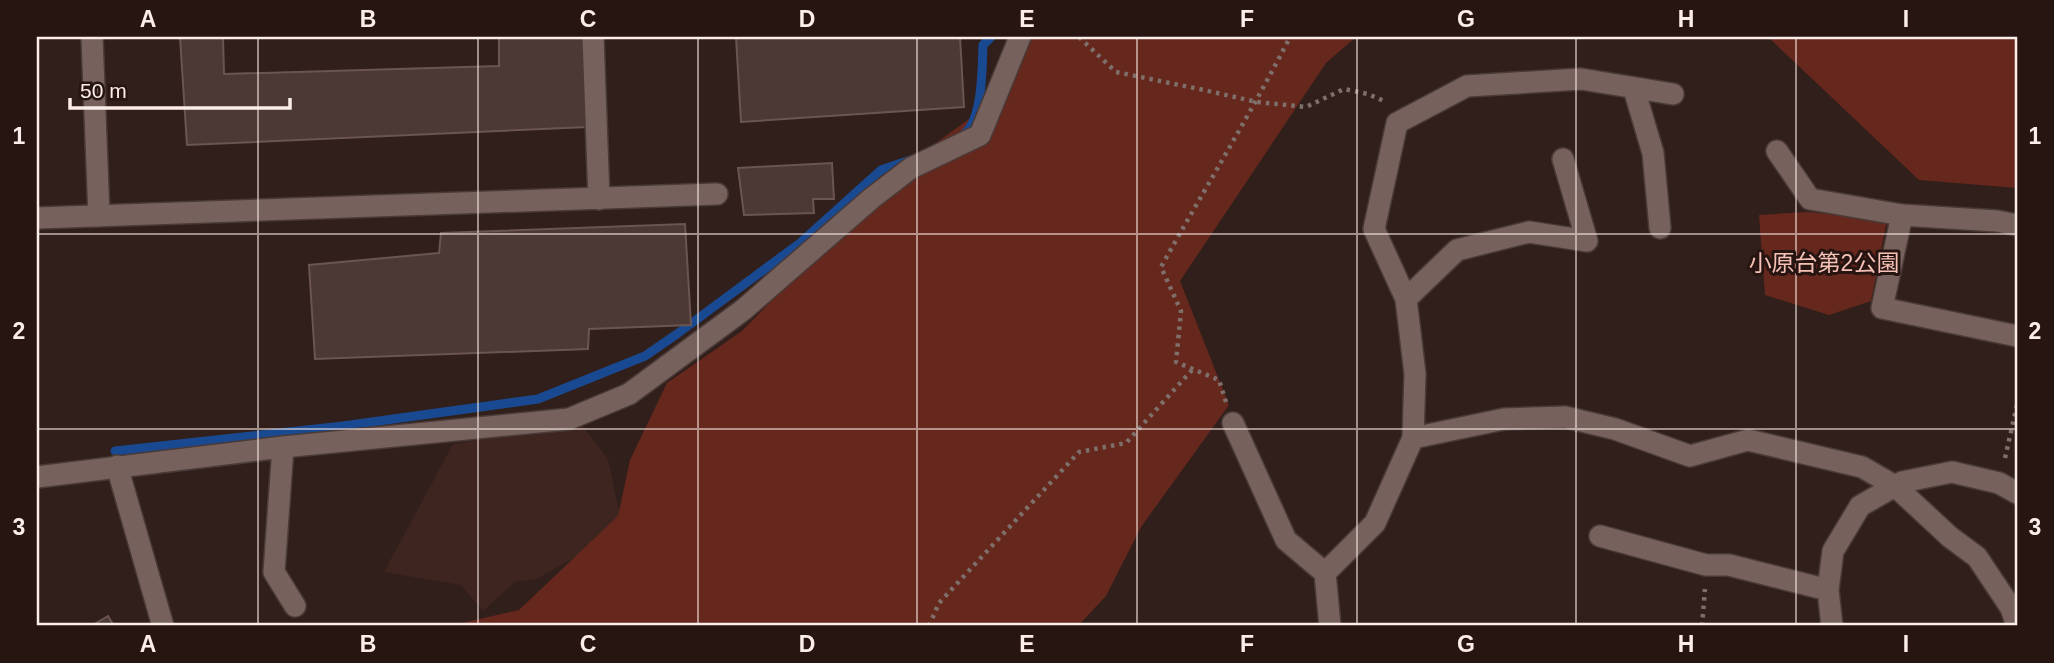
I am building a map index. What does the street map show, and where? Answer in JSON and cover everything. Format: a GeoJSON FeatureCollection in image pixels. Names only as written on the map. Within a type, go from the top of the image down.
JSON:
{"type":"FeatureCollection","features":[{"type":"Feature","properties":{"kind":"street"},"geometry":{"type":"LineString","coordinates":[[92,37],[99,216]]}},
{"type":"Feature","properties":{"kind":"street"},"geometry":{"type":"LineString","coordinates":[[593,37],[599,199]]}},
{"type":"Feature","properties":{"kind":"street"},"geometry":{"type":"LineString","coordinates":[[37,477],[283,447],[569,419],[629,394],[743,310],[911,167],[980,135],[1020,37]]}},
{"type":"Feature","properties":{"kind":"street"},"geometry":{"type":"LineString","coordinates":[[1325,573],[1376,523],[1413,438],[1415,374],[1406,299],[1374,229],[1397,123],[1467,86],[1581,79],[1673,94]]}},
{"type":"Feature","properties":{"kind":"street"},"geometry":{"type":"LineString","coordinates":[[1634,89],[1653,153],[1660,228]]}},
{"type":"Feature","properties":{"kind":"street"},"geometry":{"type":"LineString","coordinates":[[1777,151],[1810,200],[1902,215],[1997,221],[2017,225]]}},
{"type":"Feature","properties":{"kind":"street"},"geometry":{"type":"LineString","coordinates":[[1406,299],[1457,250],[1529,232],[1587,241],[1563,159]]}},
{"type":"Feature","properties":{"kind":"street"},"geometry":{"type":"LineString","coordinates":[[37,218],[717,194]]}},
{"type":"Feature","properties":{"kind":"street"},"geometry":{"type":"LineString","coordinates":[[1902,215],[1882,308],[2017,336]]}},
{"type":"Feature","properties":{"kind":"street"},"geometry":{"type":"LineString","coordinates":[[1413,438],[1504,419],[1565,417],[1615,429],[1690,456],[1748,440],[1861,467],[1895,486],[1950,537],[1977,557],[2011,608],[2017,626]]}},
{"type":"Feature","properties":{"kind":"street"},"geometry":{"type":"LineString","coordinates":[[1233,423],[1286,540],[1325,573],[1329,626]]}},
{"type":"Feature","properties":{"kind":"street"},"geometry":{"type":"LineString","coordinates":[[283,447],[274,572],[295,606]]}},
{"type":"Feature","properties":{"kind":"street"},"geometry":{"type":"LineString","coordinates":[[117,466],[163,626]]}},
{"type":"Feature","properties":{"kind":"street"},"geometry":{"type":"LineString","coordinates":[[1832,626],[1828,590],[1833,551],[1860,506],[1902,482],[1952,472],[2008,488]]}},
{"type":"Feature","properties":{"kind":"street"},"geometry":{"type":"LineString","coordinates":[[1600,536],[1706,565],[1729,565],[1828,590]]}},
{"type":"Feature","properties":{"kind":"path"},"geometry":{"type":"LineString","coordinates":[[1079,37],[1116,72],[1257,102],[1307,107],[1344,89],[1368,94],[1414,114]]}},
{"type":"Feature","properties":{"kind":"path"},"geometry":{"type":"LineString","coordinates":[[1233,423],[1219,380],[1176,362],[1181,311],[1161,267],[1257,102],[1290,37]]}},
{"type":"Feature","properties":{"kind":"path"},"geometry":{"type":"LineString","coordinates":[[929,626],[939,603],[1079,452],[1126,443],[1192,370]]}},
{"type":"Feature","properties":{"kind":"path"},"geometry":{"type":"LineString","coordinates":[[2008,488],[2017,405]]}},
{"type":"Feature","properties":{"kind":"path"},"geometry":{"type":"LineString","coordinates":[[1702,626],[1706,565]]}},
{"type":"Feature","properties":{"kind":"shaded area"},"geometry":{"type":"Polygon","coordinates":[[[582,425],[608,459],[623,530],[537,579],[515,582],[483,611],[461,585],[384,572],[453,444],[582,425]]]}},
{"type":"Feature","properties":{"kind":"green space"},"geometry":{"type":"Polygon","coordinates":[[[1014,37],[1356,37],[1326,63],[1180,281],[1229,405],[1141,527],[1106,596],[1078,626],[449,626],[519,610],[618,516],[630,460],[667,383],[742,331],[900,169],[976,114],[1014,37]]]}},
{"type":"Feature","properties":{"kind":"green space"},"geometry":{"type":"Polygon","coordinates":[[[1768,37],[2017,37],[2017,188],[1919,180],[1768,37]]]}},
{"type":"Feature","properties":{"kind":"green space","name":"小原台第2公園"},"geometry":{"type":"Polygon","coordinates":[[[1808,212],[1887,220],[1871,301],[1829,315],[1765,295],[1759,215],[1808,212]]]}},
{"type":"Feature","properties":{"kind":"building"},"geometry":{"type":"Polygon","coordinates":[[[180,37],[223,37],[224,74],[499,66],[499,37],[582,37],[587,127],[187,145],[180,37]]]}},
{"type":"Feature","properties":{"kind":"building"},"geometry":{"type":"Polygon","coordinates":[[[736,37],[960,37],[964,107],[741,122],[736,37]]]}},
{"type":"Feature","properties":{"kind":"building"},"geometry":{"type":"Polygon","coordinates":[[[832,163],[834,199],[813,199],[814,213],[744,215],[738,168],[832,163]]]}},
{"type":"Feature","properties":{"kind":"building"},"geometry":{"type":"Polygon","coordinates":[[[685,224],[691,325],[589,329],[588,349],[315,359],[309,265],[439,253],[441,233],[685,224]]]}},
{"type":"Feature","properties":{"kind":"building"},"geometry":{"type":"Polygon","coordinates":[[[108,616],[114,626],[91,626],[108,616]]]}},
{"type":"Feature","properties":{"kind":"waterway"},"geometry":{"type":"LineString","coordinates":[[963,135],[970,128],[978,106],[983,45],[991,37]]}},
{"type":"Feature","properties":{"kind":"waterway"},"geometry":{"type":"LineString","coordinates":[[115,451],[343,426],[538,399],[645,356],[800,243],[881,170],[910,160]]}}]}
